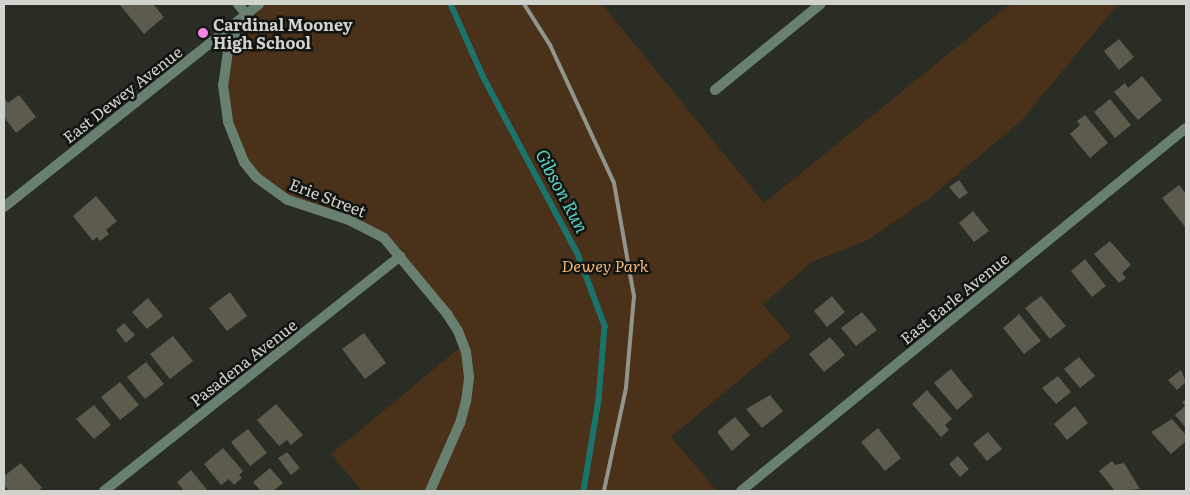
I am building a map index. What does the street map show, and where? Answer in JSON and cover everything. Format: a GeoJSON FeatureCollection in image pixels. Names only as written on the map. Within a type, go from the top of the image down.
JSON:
{"type":"FeatureCollection","features":[{"type":"Feature","properties":{"kind":"street"},"geometry":{"type":"LineString","coordinates":[[238,4],[246,14]]}},
{"type":"Feature","properties":{"kind":"street","name":"East Dewey Avenue"},"geometry":{"type":"LineString","coordinates":[[4,207],[259,4]]}},
{"type":"Feature","properties":{"kind":"street"},"geometry":{"type":"LineString","coordinates":[[715,90],[821,4]]}},
{"type":"Feature","properties":{"kind":"street","name":"Erie Street"},"geometry":{"type":"LineString","coordinates":[[246,14],[228,51],[223,85],[228,122],[244,162],[256,177],[288,200],[364,225],[384,238],[448,314],[458,331],[466,352],[469,378],[460,423],[430,491]]}},
{"type":"Feature","properties":{"kind":"street","name":"East Earle Avenue"},"geometry":{"type":"LineString","coordinates":[[742,491],[1186,128]]}},
{"type":"Feature","properties":{"kind":"street","name":"Pasadena Avenue"},"geometry":{"type":"LineString","coordinates":[[104,491],[400,256]]}},
{"type":"Feature","properties":{"kind":"green space","name":"Dewey Park"},"geometry":{"type":"Polygon","coordinates":[[[238,4],[602,4],[764,203],[1010,4],[1118,4],[1022,120],[931,197],[866,241],[812,262],[763,304],[791,337],[671,437],[717,491],[362,491],[331,454],[463,345],[458,331],[378,234],[268,187],[235,146],[224,68],[246,14],[238,4]]]}},
{"type":"Feature","properties":{"kind":"building"},"geometry":{"type":"Polygon","coordinates":[[[119,4],[153,4],[164,17],[144,34],[119,4]]]}},
{"type":"Feature","properties":{"kind":"building"},"geometry":{"type":"Polygon","coordinates":[[[1119,39],[1134,57],[1119,70],[1104,51],[1119,39]]]}},
{"type":"Feature","properties":{"kind":"building"},"geometry":{"type":"Polygon","coordinates":[[[1142,76],[1162,100],[1138,120],[1114,92],[1125,83],[1128,88],[1142,76]]]}},
{"type":"Feature","properties":{"kind":"building"},"geometry":{"type":"Polygon","coordinates":[[[19,95],[36,117],[16,133],[4,117],[4,97],[8,103],[19,95]]]}},
{"type":"Feature","properties":{"kind":"building"},"geometry":{"type":"Polygon","coordinates":[[[1110,99],[1131,125],[1115,138],[1094,112],[1110,99]]]}},
{"type":"Feature","properties":{"kind":"building"},"geometry":{"type":"Polygon","coordinates":[[[1085,115],[1108,143],[1090,158],[1070,134],[1080,125],[1077,121],[1085,115]]]}},
{"type":"Feature","properties":{"kind":"building"},"geometry":{"type":"Polygon","coordinates":[[[959,180],[968,193],[959,199],[949,187],[959,180]]]}},
{"type":"Feature","properties":{"kind":"building"},"geometry":{"type":"Polygon","coordinates":[[[1179,185],[1186,194],[1186,228],[1162,198],[1179,185]]]}},
{"type":"Feature","properties":{"kind":"building"},"geometry":{"type":"Polygon","coordinates":[[[96,196],[117,221],[106,230],[109,234],[100,241],[97,237],[93,241],[73,216],[96,196]]]}},
{"type":"Feature","properties":{"kind":"building"},"geometry":{"type":"Polygon","coordinates":[[[973,211],[989,231],[974,242],[959,223],[973,211]]]}},
{"type":"Feature","properties":{"kind":"building"},"geometry":{"type":"Polygon","coordinates":[[[1110,241],[1131,265],[1122,273],[1126,278],[1119,283],[1094,254],[1110,241]]]}},
{"type":"Feature","properties":{"kind":"building"},"geometry":{"type":"Polygon","coordinates":[[[1085,259],[1106,286],[1092,297],[1071,271],[1085,259]]]}},
{"type":"Feature","properties":{"kind":"building"},"geometry":{"type":"Polygon","coordinates":[[[230,292],[247,316],[227,331],[209,308],[230,292]]]}},
{"type":"Feature","properties":{"kind":"building"},"geometry":{"type":"Polygon","coordinates":[[[832,296],[845,312],[827,327],[814,311],[832,296]]]}},
{"type":"Feature","properties":{"kind":"building"},"geometry":{"type":"Polygon","coordinates":[[[1041,296],[1066,326],[1050,339],[1025,308],[1041,296]]]}},
{"type":"Feature","properties":{"kind":"building"},"geometry":{"type":"Polygon","coordinates":[[[148,298],[163,316],[147,329],[132,312],[148,298]]]}},
{"type":"Feature","properties":{"kind":"building"},"geometry":{"type":"Polygon","coordinates":[[[862,312],[877,330],[856,346],[841,328],[862,312]]]}},
{"type":"Feature","properties":{"kind":"building"},"geometry":{"type":"Polygon","coordinates":[[[1019,314],[1041,341],[1024,354],[1003,328],[1019,314]]]}},
{"type":"Feature","properties":{"kind":"building"},"geometry":{"type":"Polygon","coordinates":[[[124,323],[135,335],[126,343],[116,330],[124,323]]]}},
{"type":"Feature","properties":{"kind":"building"},"geometry":{"type":"Polygon","coordinates":[[[364,333],[386,363],[365,379],[342,349],[364,333]]]}},
{"type":"Feature","properties":{"kind":"building"},"geometry":{"type":"Polygon","coordinates":[[[173,336],[193,361],[170,379],[150,354],[173,336]]]}},
{"type":"Feature","properties":{"kind":"building"},"geometry":{"type":"Polygon","coordinates":[[[830,337],[845,355],[824,372],[809,354],[830,337]]]}},
{"type":"Feature","properties":{"kind":"building"},"geometry":{"type":"Polygon","coordinates":[[[1079,357],[1095,376],[1080,388],[1064,369],[1079,357]]]}},
{"type":"Feature","properties":{"kind":"building"},"geometry":{"type":"Polygon","coordinates":[[[146,362],[164,384],[145,399],[127,377],[146,362]]]}},
{"type":"Feature","properties":{"kind":"building"},"geometry":{"type":"Polygon","coordinates":[[[951,369],[973,396],[957,410],[934,383],[951,369]]]}},
{"type":"Feature","properties":{"kind":"building"},"geometry":{"type":"Polygon","coordinates":[[[1181,370],[1186,382],[1177,390],[1168,380],[1181,370]]]}},
{"type":"Feature","properties":{"kind":"building"},"geometry":{"type":"Polygon","coordinates":[[[1058,376],[1071,392],[1056,404],[1042,388],[1058,376]]]}},
{"type":"Feature","properties":{"kind":"building"},"geometry":{"type":"Polygon","coordinates":[[[120,382],[139,405],[120,420],[101,397],[120,382]]]}},
{"type":"Feature","properties":{"kind":"building"},"geometry":{"type":"Polygon","coordinates":[[[927,390],[952,419],[945,425],[949,430],[941,437],[912,404],[927,390]]]}},
{"type":"Feature","properties":{"kind":"building"},"geometry":{"type":"Polygon","coordinates":[[[770,395],[783,411],[762,428],[746,409],[770,395]]]}},
{"type":"Feature","properties":{"kind":"building"},"geometry":{"type":"Polygon","coordinates":[[[1186,399],[1186,428],[1175,415],[1185,406],[1182,402],[1186,399]]]}},
{"type":"Feature","properties":{"kind":"building"},"geometry":{"type":"Polygon","coordinates":[[[276,404],[303,435],[291,445],[287,440],[279,446],[257,420],[276,404]]]}},
{"type":"Feature","properties":{"kind":"building"},"geometry":{"type":"Polygon","coordinates":[[[94,405],[111,425],[94,439],[76,419],[94,405]]]}},
{"type":"Feature","properties":{"kind":"building"},"geometry":{"type":"Polygon","coordinates":[[[1075,406],[1088,423],[1067,440],[1054,424],[1075,406]]]}},
{"type":"Feature","properties":{"kind":"building"},"geometry":{"type":"Polygon","coordinates":[[[735,417],[750,435],[732,451],[717,432],[735,417]]]}},
{"type":"Feature","properties":{"kind":"building"},"geometry":{"type":"Polygon","coordinates":[[[1172,419],[1186,435],[1186,441],[1171,454],[1151,432],[1172,419]]]}},
{"type":"Feature","properties":{"kind":"building"},"geometry":{"type":"Polygon","coordinates":[[[878,428],[901,458],[885,471],[861,442],[878,428]]]}},
{"type":"Feature","properties":{"kind":"building"},"geometry":{"type":"Polygon","coordinates":[[[248,429],[267,453],[250,466],[231,442],[248,429]]]}},
{"type":"Feature","properties":{"kind":"building"},"geometry":{"type":"Polygon","coordinates":[[[988,432],[1002,449],[987,461],[973,444],[988,432]]]}},
{"type":"Feature","properties":{"kind":"building"},"geometry":{"type":"Polygon","coordinates":[[[223,448],[243,471],[239,475],[242,478],[234,485],[229,479],[221,485],[204,464],[223,448]]]}},
{"type":"Feature","properties":{"kind":"building"},"geometry":{"type":"Polygon","coordinates":[[[287,452],[300,468],[291,475],[278,458],[287,452]]]}},
{"type":"Feature","properties":{"kind":"building"},"geometry":{"type":"Polygon","coordinates":[[[958,456],[969,469],[960,477],[949,464],[958,456]]]}},
{"type":"Feature","properties":{"kind":"building"},"geometry":{"type":"Polygon","coordinates":[[[1112,461],[1115,465],[1124,463],[1140,489],[1115,491],[1099,471],[1112,461]]]}},
{"type":"Feature","properties":{"kind":"building"},"geometry":{"type":"Polygon","coordinates":[[[21,463],[42,488],[38,491],[9,491],[4,485],[4,476],[21,463]]]}},
{"type":"Feature","properties":{"kind":"building"},"geometry":{"type":"Polygon","coordinates":[[[270,468],[283,483],[273,491],[261,491],[253,482],[270,468]]]}},
{"type":"Feature","properties":{"kind":"building"},"geometry":{"type":"Polygon","coordinates":[[[191,470],[208,491],[184,491],[177,482],[191,470]]]}},
{"type":"Feature","properties":{"kind":"waterway","name":"Gibson Run"},"geometry":{"type":"LineString","coordinates":[[451,4],[483,76],[578,254],[605,326],[599,400],[584,491]]}},
{"type":"Feature","properties":{"kind":"railway"},"geometry":{"type":"LineString","coordinates":[[524,4],[550,45],[614,183],[634,296],[626,388],[604,491]]}},
{"type":"Feature","properties":{"kind":"place","name":"Cardinal Mooney High School"},"geometry":{"type":"Point","coordinates":[203,33]}}]}
